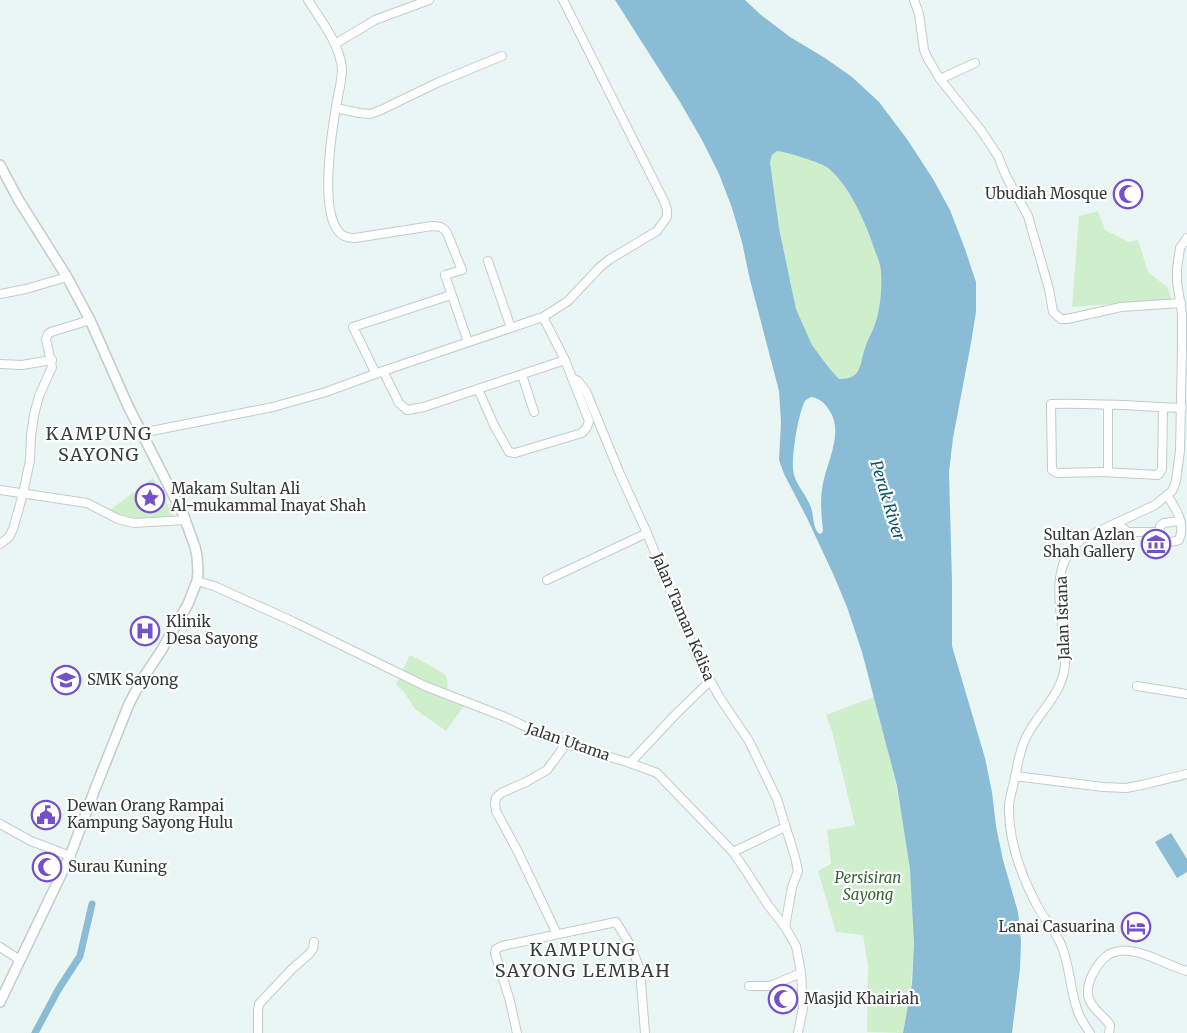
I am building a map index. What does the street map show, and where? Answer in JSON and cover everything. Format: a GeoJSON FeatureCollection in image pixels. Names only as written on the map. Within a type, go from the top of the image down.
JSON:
{"type":"FeatureCollection","features":[{"type":"Feature","properties":{"kind":"main road"},"geometry":{"type":"LineString","coordinates":[[0,165],[90,320],[141,433],[186,520],[197,556],[197,581],[188,604],[129,704],[70,856],[0,1002]]}},
{"type":"Feature","properties":{"kind":"street"},"geometry":{"type":"LineString","coordinates":[[308,0],[335,44],[341,61],[342,72],[332,135],[329,192],[331,214],[337,230],[346,237],[355,238],[432,226],[443,228],[462,270],[445,275],[468,342]]}},
{"type":"Feature","properties":{"kind":"street"},"geometry":{"type":"LineString","coordinates":[[335,44],[375,20],[429,0]]}},
{"type":"Feature","properties":{"kind":"street"},"geometry":{"type":"LineString","coordinates":[[141,433],[273,407],[326,392],[543,317],[568,301],[605,263],[657,231],[667,217],[667,210],[562,0]]}},
{"type":"Feature","properties":{"kind":"street"},"geometry":{"type":"LineString","coordinates":[[914,0],[919,14],[924,50],[932,68],[980,129],[998,156],[1028,216],[1049,289],[1053,312],[1056,316],[1066,319],[1121,307],[1151,306],[1182,298]]}},
{"type":"Feature","properties":{"kind":"street"},"geometry":{"type":"LineString","coordinates":[[336,108],[370,114],[502,56]]}},
{"type":"Feature","properties":{"kind":"street"},"geometry":{"type":"LineString","coordinates":[[940,79],[975,63]]}},
{"type":"Feature","properties":{"kind":"street"},"geometry":{"type":"LineString","coordinates":[[1180,521],[1164,523],[1160,526],[1161,539],[1165,542],[1179,540],[1181,535],[1180,521],[1179,514],[1167,495],[1172,491],[1176,481],[1180,452],[1182,298],[1177,282],[1180,248],[1187,238]]}},
{"type":"Feature","properties":{"kind":"street"},"geometry":{"type":"LineString","coordinates":[[488,261],[511,328]]}},
{"type":"Feature","properties":{"kind":"street"},"geometry":{"type":"LineString","coordinates":[[0,294],[67,277]]}},
{"type":"Feature","properties":{"kind":"street"},"geometry":{"type":"LineString","coordinates":[[452,294],[353,327],[399,403],[407,410],[424,407],[565,360]]}},
{"type":"Feature","properties":{"kind":"street"},"geometry":{"type":"LineString","coordinates":[[478,389],[504,446],[509,452],[514,453],[582,433],[587,428],[589,421],[565,360],[543,317]]}},
{"type":"Feature","properties":{"kind":"street"},"geometry":{"type":"LineString","coordinates":[[0,544],[9,537],[13,529],[23,494],[30,460],[34,416],[39,396],[52,367],[46,339],[48,334],[90,320]]}},
{"type":"Feature","properties":{"kind":"street"},"geometry":{"type":"LineString","coordinates":[[0,364],[22,366],[52,360]]}},
{"type":"Feature","properties":{"kind":"street"},"geometry":{"type":"LineString","coordinates":[[522,375],[534,412]]}},
{"type":"Feature","properties":{"kind":"street","name":"Jalan Taman Kelisa"},"geometry":{"type":"LineString","coordinates":[[572,378],[578,381],[585,391],[647,532],[697,657],[720,699],[749,741],[777,799],[798,871],[792,887],[785,927]]}},
{"type":"Feature","properties":{"kind":"street"},"geometry":{"type":"LineString","coordinates":[[1163,407],[1162,469],[1158,475],[1108,472],[1057,473],[1052,470],[1052,404],[1108,405],[1163,407],[1182,408]]}},
{"type":"Feature","properties":{"kind":"street"},"geometry":{"type":"LineString","coordinates":[[1108,405],[1108,472]]}},
{"type":"Feature","properties":{"kind":"street"},"geometry":{"type":"LineString","coordinates":[[0,490],[87,503],[118,519],[134,523],[186,520]]}},
{"type":"Feature","properties":{"kind":"street","name":"Jalan Istana"},"geometry":{"type":"LineString","coordinates":[[1090,1033],[1077,1011],[1061,944],[1039,910],[1019,864],[1012,839],[1009,805],[1026,736],[1060,686],[1063,676],[1065,663],[1059,580],[1065,558],[1075,544],[1082,539],[1155,504],[1167,495]]}},
{"type":"Feature","properties":{"kind":"street"},"geometry":{"type":"LineString","coordinates":[[1116,523],[1128,532],[1159,532]]}},
{"type":"Feature","properties":{"kind":"street"},"geometry":{"type":"LineString","coordinates":[[547,580],[647,532]]}},
{"type":"Feature","properties":{"kind":"street","name":"Jalan Utama"},"geometry":{"type":"LineString","coordinates":[[197,581],[214,586],[294,622],[425,686],[566,744],[657,772],[702,822],[733,852],[796,946],[801,973],[803,1008],[798,1033]]}},
{"type":"Feature","properties":{"kind":"street"},"geometry":{"type":"LineString","coordinates":[[630,763],[710,681]]}},
{"type":"Feature","properties":{"kind":"street"},"geometry":{"type":"LineString","coordinates":[[1137,686],[1187,694]]}},
{"type":"Feature","properties":{"kind":"street"},"geometry":{"type":"LineString","coordinates":[[557,933],[496,811],[495,803],[501,793],[547,770],[566,744]]}},
{"type":"Feature","properties":{"kind":"street"},"geometry":{"type":"LineString","coordinates":[[1016,776],[1126,788],[1187,774]]}},
{"type":"Feature","properties":{"kind":"street"},"geometry":{"type":"LineString","coordinates":[[0,824],[31,841],[70,856]]}},
{"type":"Feature","properties":{"kind":"street"},"geometry":{"type":"LineString","coordinates":[[733,852],[785,826]]}},
{"type":"Feature","properties":{"kind":"street"},"geometry":{"type":"LineString","coordinates":[[517,1033],[495,953],[496,949],[502,945],[616,922],[631,946],[640,970],[645,1033]]}},
{"type":"Feature","properties":{"kind":"street"},"geometry":{"type":"LineString","coordinates":[[258,1033],[259,1004],[308,955],[313,949],[314,942]]}},
{"type":"Feature","properties":{"kind":"street"},"geometry":{"type":"LineString","coordinates":[[0,947],[20,960]]}},
{"type":"Feature","properties":{"kind":"street"},"geometry":{"type":"LineString","coordinates":[[1109,1033],[1110,1025],[1093,1006],[1088,991],[1096,969],[1108,954],[1131,951],[1187,971]]}},
{"type":"Feature","properties":{"kind":"street"},"geometry":{"type":"LineString","coordinates":[[749,986],[770,986],[801,973]]}},
{"type":"Feature","properties":{"kind":"green space"},"geometry":{"type":"Polygon","coordinates":[[[777,151],[819,163],[837,176],[858,208],[877,255],[881,268],[878,314],[858,370],[852,377],[839,379],[829,368],[812,345],[796,309],[779,228],[770,162],[772,155],[777,151]]]}},
{"type":"Feature","properties":{"kind":"green space"},"geometry":{"type":"Polygon","coordinates":[[[1098,211],[1105,230],[1129,242],[1138,240],[1148,272],[1168,288],[1171,299],[1072,307],[1079,216],[1098,211]]]}},
{"type":"Feature","properties":{"kind":"green space"},"geometry":{"type":"Polygon","coordinates":[[[153,478],[174,517],[134,518],[110,510],[153,478]]]}},
{"type":"Feature","properties":{"kind":"green space"},"geometry":{"type":"Polygon","coordinates":[[[410,655],[444,674],[448,683],[446,693],[466,703],[446,731],[415,709],[396,684],[410,655]]]}},
{"type":"Feature","properties":{"kind":"green space","name":"Persisiran Sayong"},"geometry":{"type":"Polygon","coordinates":[[[874,697],[900,803],[911,875],[914,947],[910,996],[903,1033],[867,1032],[868,966],[863,935],[836,932],[818,871],[831,864],[827,830],[855,825],[826,715],[874,697]]]}},
{"type":"Feature","properties":{"kind":"water","name":"Perak River"},"geometry":{"type":"Polygon","coordinates":[[[615,0],[745,0],[790,37],[852,77],[879,102],[933,179],[950,210],[965,249],[976,282],[976,312],[949,472],[952,646],[985,758],[1003,860],[1018,912],[1021,941],[1020,969],[1012,1033],[903,1033],[912,983],[914,943],[910,869],[897,786],[862,652],[847,607],[779,460],[781,422],[779,391],[732,208],[719,174],[680,102],[615,0]],[[777,151],[772,155],[770,162],[779,228],[796,309],[812,345],[829,368],[839,379],[852,377],[858,370],[878,314],[881,271],[878,260],[858,209],[837,176],[818,163],[777,151]],[[811,397],[806,400],[800,417],[794,445],[793,469],[797,483],[811,507],[815,527],[819,534],[823,530],[822,489],[834,446],[835,427],[826,405],[811,397]]]}},
{"type":"Feature","properties":{"kind":"water"},"geometry":{"type":"Polygon","coordinates":[[[1171,833],[1187,859],[1187,872],[1177,878],[1155,842],[1171,833]]]}},
{"type":"Feature","properties":{"kind":"waterway"},"geometry":{"type":"LineString","coordinates":[[35,1033],[58,990],[80,956],[92,904]]}},
{"type":"Feature","properties":{"kind":"place","name":"Ubudiah Mosque"},"geometry":{"type":"Point","coordinates":[1128,194]}},
{"type":"Feature","properties":{"kind":"place","name":"Makam Sultan Ali Al-mukammal Inayat Shah"},"geometry":{"type":"Point","coordinates":[150,498]}},
{"type":"Feature","properties":{"kind":"place","name":"Sultan Azlan Shah Gallery"},"geometry":{"type":"Point","coordinates":[1156,544]}},
{"type":"Feature","properties":{"kind":"place","name":"Klinik Desa Sayong"},"geometry":{"type":"Point","coordinates":[145,631]}},
{"type":"Feature","properties":{"kind":"place","name":"SMK Sayong"},"geometry":{"type":"Point","coordinates":[66,680]}},
{"type":"Feature","properties":{"kind":"place","name":"Dewan Orang Rampai Kampung Sayong Hulu"},"geometry":{"type":"Point","coordinates":[46,815]}},
{"type":"Feature","properties":{"kind":"place","name":"Surau Kuning"},"geometry":{"type":"Point","coordinates":[47,867]}},
{"type":"Feature","properties":{"kind":"place","name":"Lanai Casuarina"},"geometry":{"type":"Point","coordinates":[1136,927]}},
{"type":"Feature","properties":{"kind":"place","name":"Masjid Khairiah"},"geometry":{"type":"Point","coordinates":[783,999]}},
{"type":"Feature","properties":{"kind":"district","name":"KAMPUNG SAYONG"},"geometry":{"type":"Point","coordinates":[99,444]}},
{"type":"Feature","properties":{"kind":"district","name":"KAMPUNG SAYONG LEMBAH"},"geometry":{"type":"Point","coordinates":[583,960]}}]}
